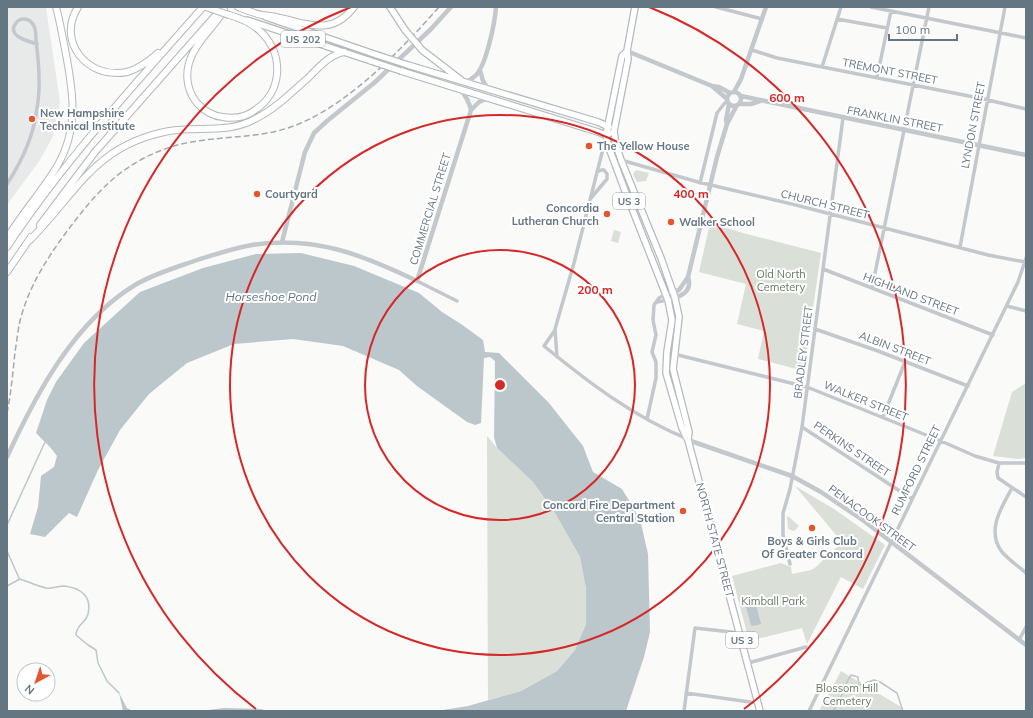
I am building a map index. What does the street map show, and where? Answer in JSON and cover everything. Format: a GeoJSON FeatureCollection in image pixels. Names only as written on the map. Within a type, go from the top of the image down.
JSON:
{"type":"FeatureCollection","features":[{"type":"Feature","properties":{"kind":"highway"},"geometry":{"type":"LineString","coordinates":[[7,238],[56,167],[66,148],[70,133],[73,112],[72,91],[56,7]]}},
{"type":"Feature","properties":{"kind":"highway"},"geometry":{"type":"LineString","coordinates":[[78,7],[73,16],[71,27],[73,42],[80,56],[87,64],[96,69],[116,73],[127,72],[147,63],[172,42]]}},
{"type":"Feature","properties":{"kind":"highway"},"geometry":{"type":"LineString","coordinates":[[7,247],[46,191],[79,150],[172,42],[205,7],[229,15],[236,17],[254,27],[267,39],[275,53],[277,75],[272,92],[259,108],[242,117],[225,118],[209,113],[199,105],[194,100],[189,88],[187,75],[189,61],[206,34],[220,18],[225,7]]}},
{"type":"Feature","properties":{"kind":"highway"},"geometry":{"type":"LineString","coordinates":[[7,272],[47,214],[96,152],[225,7]]}},
{"type":"Feature","properties":{"kind":"highway"},"geometry":{"type":"LineString","coordinates":[[238,7],[262,15],[310,26],[322,26],[340,20],[354,7]]}},
{"type":"Feature","properties":{"kind":"highway"},"geometry":{"type":"LineString","coordinates":[[29,241],[41,229],[84,177],[116,150],[140,139],[157,134],[171,131],[229,128],[255,120],[280,103],[332,56],[344,52]]}},
{"type":"Feature","properties":{"kind":"main road"},"geometry":{"type":"LineString","coordinates":[[390,7],[405,30],[422,50],[464,82]]}},
{"type":"Feature","properties":{"kind":"main road","name":"US 3"},"geometry":{"type":"LineString","coordinates":[[635,7],[627,51],[628,60],[614,131],[616,145],[621,160],[661,258],[675,298]]}},
{"type":"Feature","properties":{"kind":"main road","name":"US 202"},"geometry":{"type":"LineString","coordinates":[[262,15],[280,23],[408,65],[607,126],[614,131]]}},
{"type":"Feature","properties":{"kind":"main road","name":"US 202"},"geometry":{"type":"LineString","coordinates":[[236,17],[460,90],[606,135]]}},
{"type":"Feature","properties":{"kind":"main road","name":"US 3"},"geometry":{"type":"LineString","coordinates":[[627,51],[622,56],[606,135],[609,148],[624,188],[667,297]]}},
{"type":"Feature","properties":{"kind":"main road"},"geometry":{"type":"LineString","coordinates":[[606,135],[614,131]]}},
{"type":"Feature","properties":{"kind":"main road","name":"NORTH STATE STREET"},"geometry":{"type":"LineString","coordinates":[[667,297],[672,320],[667,352],[666,373],[682,428],[688,440],[760,711]]}},
{"type":"Feature","properties":{"kind":"main road","name":"NORTH STATE STREET"},"geometry":{"type":"LineString","coordinates":[[675,298],[679,317],[673,369],[689,432],[688,440]]}},
{"type":"Feature","properties":{"kind":"street"},"geometry":{"type":"LineString","coordinates":[[282,242],[305,152],[314,133],[374,83],[431,29],[451,7]]}},
{"type":"Feature","properties":{"kind":"street"},"geometry":{"type":"LineString","coordinates":[[464,82],[476,76],[480,70],[492,34],[496,7]]}},
{"type":"Feature","properties":{"kind":"street"},"geometry":{"type":"LineString","coordinates":[[716,7],[762,20]]}},
{"type":"Feature","properties":{"kind":"street"},"geometry":{"type":"LineString","coordinates":[[727,124],[728,101],[741,79],[766,7]]}},
{"type":"Feature","properties":{"kind":"street"},"geometry":{"type":"LineString","coordinates":[[822,67],[841,7]]}},
{"type":"Feature","properties":{"kind":"street"},"geometry":{"type":"LineString","coordinates":[[871,7],[1026,38]]}},
{"type":"Feature","properties":{"kind":"street"},"geometry":{"type":"LineString","coordinates":[[872,288],[929,7]]}},
{"type":"Feature","properties":{"kind":"street","name":"LYNDON STREET"},"geometry":{"type":"LineString","coordinates":[[960,246],[1005,7]]}},
{"type":"Feature","properties":{"kind":"street"},"geometry":{"type":"LineString","coordinates":[[877,77],[891,11]]}},
{"type":"Feature","properties":{"kind":"street"},"geometry":{"type":"LineString","coordinates":[[7,184],[22,157],[35,120],[39,76],[37,44],[35,28],[33,24],[25,19],[17,22],[13,30],[14,34],[37,44]]}},
{"type":"Feature","properties":{"kind":"street"},"geometry":{"type":"LineString","coordinates":[[837,19],[887,28]]}},
{"type":"Feature","properties":{"kind":"street","name":"TREMONT STREET"},"geometry":{"type":"LineString","coordinates":[[752,50],[778,58],[877,77],[1026,109]]}},
{"type":"Feature","properties":{"kind":"street"},"geometry":{"type":"LineString","coordinates":[[627,51],[740,96]]}},
{"type":"Feature","properties":{"kind":"street"},"geometry":{"type":"LineString","coordinates":[[480,70],[483,81],[490,90]]}},
{"type":"Feature","properties":{"kind":"street"},"geometry":{"type":"LineString","coordinates":[[647,419],[656,378],[656,362],[652,352],[656,335],[653,320],[654,305],[680,288],[688,277],[710,184],[727,124],[741,100],[741,79]]}},
{"type":"Feature","properties":{"kind":"street"},"geometry":{"type":"LineString","coordinates":[[712,86],[733,106],[738,104]]}},
{"type":"Feature","properties":{"kind":"street"},"geometry":{"type":"LineString","coordinates":[[460,90],[467,97],[471,110]]}},
{"type":"Feature","properties":{"kind":"street","name":"FRANKLIN STREET"},"geometry":{"type":"LineString","coordinates":[[740,96],[1026,154]]}},
{"type":"Feature","properties":{"kind":"street"},"geometry":{"type":"LineString","coordinates":[[471,110],[479,102],[488,98]]}},
{"type":"Feature","properties":{"kind":"street"},"geometry":{"type":"LineString","coordinates":[[700,183],[717,113],[728,101]]}},
{"type":"Feature","properties":{"kind":"street","name":"FRANKLIN STREET"},"geometry":{"type":"LineString","coordinates":[[738,104],[752,104],[760,101]]}},
{"type":"Feature","properties":{"kind":"street","name":"COMMERCIAL STREET"},"geometry":{"type":"LineString","coordinates":[[7,457],[31,406],[59,361],[100,312],[118,297],[146,280],[181,266],[241,247],[282,242],[323,245],[374,261],[417,281],[471,110]]}},
{"type":"Feature","properties":{"kind":"street","name":"BRADLEY STREET"},"geometry":{"type":"LineString","coordinates":[[790,564],[783,535],[783,510],[790,489],[802,426],[843,118]]}},
{"type":"Feature","properties":{"kind":"street"},"geometry":{"type":"LineString","coordinates":[[606,135],[574,263],[555,329],[544,346],[613,398],[647,419],[688,440]]}},
{"type":"Feature","properties":{"kind":"street","name":"CHURCH STREET"},"geometry":{"type":"LineString","coordinates":[[621,160],[700,183],[710,184],[960,246],[988,255],[1025,262]]}},
{"type":"Feature","properties":{"kind":"street"},"geometry":{"type":"LineString","coordinates":[[590,198],[607,179],[607,174],[604,170],[597,172]]}},
{"type":"Feature","properties":{"kind":"street","name":"RUMFORD STREET"},"geometry":{"type":"LineString","coordinates":[[809,711],[1007,306],[1018,282],[1026,258]]}},
{"type":"Feature","properties":{"kind":"street","name":"HIGHLAND STREET"},"geometry":{"type":"LineString","coordinates":[[823,269],[993,335]]}},
{"type":"Feature","properties":{"kind":"street"},"geometry":{"type":"LineString","coordinates":[[667,297],[675,298],[681,296],[689,287],[690,282],[688,277]]}},
{"type":"Feature","properties":{"kind":"street"},"geometry":{"type":"LineString","coordinates":[[417,281],[457,300]]}},
{"type":"Feature","properties":{"kind":"street"},"geometry":{"type":"LineString","coordinates":[[1007,306],[1026,311]]}},
{"type":"Feature","properties":{"kind":"street"},"geometry":{"type":"LineString","coordinates":[[555,329],[557,357]]}},
{"type":"Feature","properties":{"kind":"street","name":"ALBIN STREET"},"geometry":{"type":"LineString","coordinates":[[815,329],[968,386]]}},
{"type":"Feature","properties":{"kind":"street","name":"WALKER STREET"},"geometry":{"type":"LineString","coordinates":[[674,354],[807,387],[941,441],[970,455],[999,463],[1026,463]]}},
{"type":"Feature","properties":{"kind":"street"},"geometry":{"type":"LineString","coordinates":[[883,417],[905,362]]}},
{"type":"Feature","properties":{"kind":"street","name":"PERKINS STREET"},"geometry":{"type":"LineString","coordinates":[[802,426],[912,499]]}},
{"type":"Feature","properties":{"kind":"street","name":"PENACOOK STREET"},"geometry":{"type":"LineString","coordinates":[[688,440],[792,476],[821,492],[840,504],[891,542],[1026,645]]}},
{"type":"Feature","properties":{"kind":"street"},"geometry":{"type":"LineString","coordinates":[[999,463],[997,472],[998,478],[1026,497]]}},
{"type":"Feature","properties":{"kind":"street"},"geometry":{"type":"LineString","coordinates":[[1012,488],[1003,503],[995,528],[994,537],[1002,552],[1026,573]]}},
{"type":"Feature","properties":{"kind":"street"},"geometry":{"type":"LineString","coordinates":[[1019,640],[1026,627]]}},
{"type":"Feature","properties":{"kind":"street"},"geometry":{"type":"LineString","coordinates":[[684,711],[695,628],[740,633]]}},
{"type":"Feature","properties":{"kind":"street"},"geometry":{"type":"LineString","coordinates":[[748,663],[806,648]]}},
{"type":"Feature","properties":{"kind":"street"},"geometry":{"type":"LineString","coordinates":[[686,693],[757,703]]}},
{"type":"Feature","properties":{"kind":"shaded area","name":"New Hampshire Technical Institute"},"geometry":{"type":"Polygon","coordinates":[[[7,7],[46,7],[60,102],[53,136],[40,160],[7,205],[7,7]]]}},
{"type":"Feature","properties":{"kind":"green space"},"geometry":{"type":"Polygon","coordinates":[[[636,170],[649,173],[646,181],[637,182],[633,174],[636,170]]]}},
{"type":"Feature","properties":{"kind":"green space","name":"Old North Cemetery"},"geometry":{"type":"Polygon","coordinates":[[[710,223],[821,253],[804,371],[758,359],[764,331],[737,324],[746,284],[699,272],[710,223]]]}},
{"type":"Feature","properties":{"kind":"green space"},"geometry":{"type":"Polygon","coordinates":[[[614,230],[621,232],[618,243],[611,241],[614,230]]]}},
{"type":"Feature","properties":{"kind":"green space"},"geometry":{"type":"Polygon","coordinates":[[[1026,383],[1026,458],[1019,459],[993,456],[1012,392],[1026,383]]]}},
{"type":"Feature","properties":{"kind":"green space"},"geometry":{"type":"Polygon","coordinates":[[[487,436],[497,448],[533,482],[555,513],[580,557],[586,589],[586,624],[575,650],[557,671],[521,691],[488,700],[487,436]]]}},
{"type":"Feature","properties":{"kind":"green space","name":"Kimball Park"},"geometry":{"type":"Polygon","coordinates":[[[795,486],[834,509],[885,545],[863,589],[841,577],[807,644],[802,628],[749,641],[732,576],[781,563],[791,567],[792,574],[811,570],[842,542],[795,486]]]}},
{"type":"Feature","properties":{"kind":"green space"},"geometry":{"type":"Polygon","coordinates":[[[788,516],[799,526],[794,531],[788,529],[788,516]]]}},
{"type":"Feature","properties":{"kind":"green space","name":"Blossom Hill Cemetery"},"geometry":{"type":"Polygon","coordinates":[[[841,671],[901,707],[904,711],[819,711],[841,671]]]}},
{"type":"Feature","properties":{"kind":"water","name":"Horseshoe Pond"},"geometry":{"type":"Polygon","coordinates":[[[301,253],[354,266],[419,293],[442,312],[483,340],[485,352],[499,353],[549,403],[583,446],[593,472],[622,489],[640,519],[648,554],[650,632],[644,657],[626,711],[436,711],[468,706],[521,691],[557,671],[575,650],[586,624],[586,589],[580,557],[555,513],[533,482],[497,448],[494,437],[495,361],[490,357],[484,358],[481,423],[475,425],[467,422],[417,386],[399,370],[343,346],[293,339],[234,344],[187,363],[149,394],[120,430],[98,470],[77,517],[69,513],[45,537],[30,534],[38,507],[41,476],[54,467],[57,456],[36,433],[47,400],[56,382],[84,343],[140,292],[203,268],[256,254],[301,253]]]}},
{"type":"Feature","properties":{"kind":"water"},"geometry":{"type":"Polygon","coordinates":[[[756,605],[761,624],[752,626],[746,607],[756,605]]]}},
{"type":"Feature","properties":{"kind":"water"},"geometry":{"type":"Polygon","coordinates":[[[119,693],[127,708],[133,711],[123,711],[119,693]]]}},
{"type":"Feature","properties":{"kind":"water"},"geometry":{"type":"Polygon","coordinates":[[[224,708],[261,709],[268,711],[200,711],[224,708]]]}},
{"type":"Feature","properties":{"kind":"waterway"},"geometry":{"type":"LineString","coordinates":[[7,525],[45,442]]}},
{"type":"Feature","properties":{"kind":"waterway"},"geometry":{"type":"LineString","coordinates":[[7,551],[19,578]]}},
{"type":"Feature","properties":{"kind":"waterway"},"geometry":{"type":"LineString","coordinates":[[7,586],[20,579],[46,588],[64,586],[70,587],[84,594],[88,602],[88,614],[76,632],[76,635],[96,650],[98,663],[107,681],[119,693]]}},
{"type":"Feature","properties":{"kind":"waterway"},"geometry":{"type":"LineString","coordinates":[[833,711],[851,675],[858,677],[859,685],[874,680],[880,682],[897,693],[903,711]]}},
{"type":"Feature","properties":{"kind":"railway"},"geometry":{"type":"LineString","coordinates":[[7,413],[19,325],[29,294],[51,253],[76,219],[99,192],[112,180],[139,161],[174,146],[190,142],[254,135],[286,129],[320,113],[339,101],[376,72],[439,7]]}},
{"type":"Feature","properties":{"kind":"place","name":"New Hampshire Technical Institute"},"geometry":{"type":"Point","coordinates":[32,119]}},
{"type":"Feature","properties":{"kind":"place","name":"The Yellow House"},"geometry":{"type":"Point","coordinates":[589,146]}},
{"type":"Feature","properties":{"kind":"place","name":"Courtyard"},"geometry":{"type":"Point","coordinates":[257,194]}},
{"type":"Feature","properties":{"kind":"place","name":"Concordia Lutheran Church"},"geometry":{"type":"Point","coordinates":[607,214]}},
{"type":"Feature","properties":{"kind":"place","name":"Walker School"},"geometry":{"type":"Point","coordinates":[671,222]}},
{"type":"Feature","properties":{"kind":"place","name":"Concord Fire Department Central Station"},"geometry":{"type":"Point","coordinates":[683,511]}},
{"type":"Feature","properties":{"kind":"place","name":"Boys & Girls Club Of Greater Concord"},"geometry":{"type":"Point","coordinates":[812,528]}}]}
